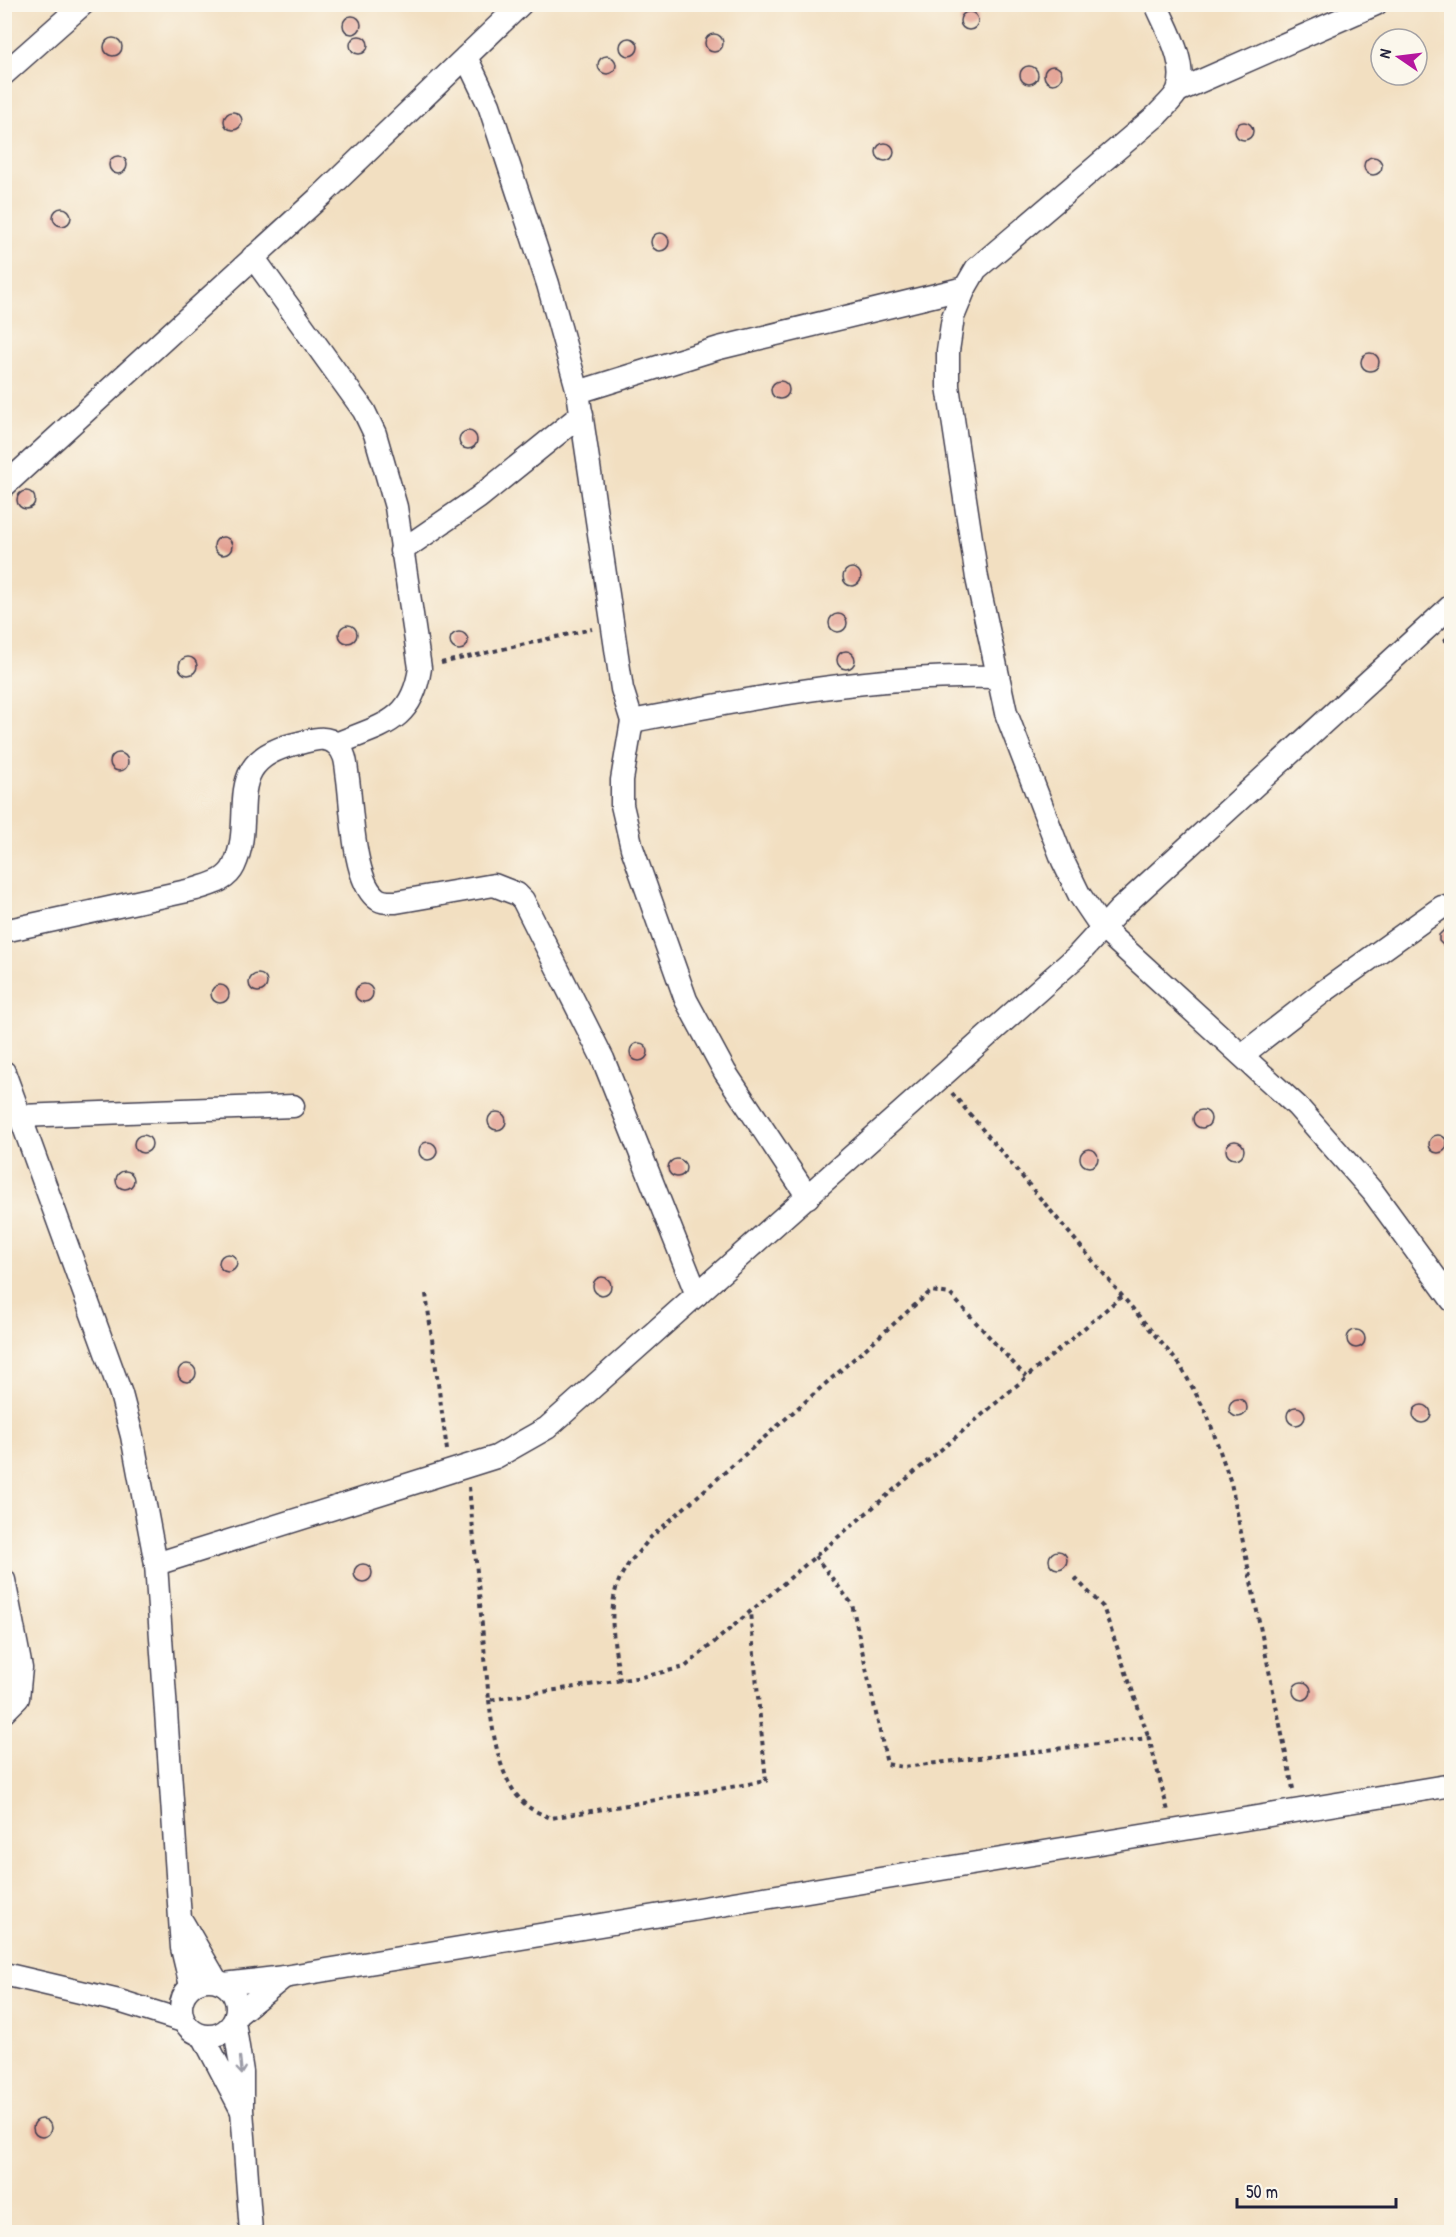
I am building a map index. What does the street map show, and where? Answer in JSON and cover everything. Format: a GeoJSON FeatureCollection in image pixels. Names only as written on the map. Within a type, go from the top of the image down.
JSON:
{"type":"FeatureCollection","features":[{"type":"Feature","properties":{"kind":"street"},"geometry":{"type":"LineString","coordinates":[[4,74],[83,4]]}},
{"type":"Feature","properties":{"kind":"street"},"geometry":{"type":"LineString","coordinates":[[4,486],[324,194],[521,4]]}},
{"type":"Feature","properties":{"kind":"street"},"geometry":{"type":"LineString","coordinates":[[1156,4],[1174,45],[1180,70],[1178,91]]}},
{"type":"Feature","properties":{"kind":"street"},"geometry":{"type":"LineString","coordinates":[[1376,4],[1178,91],[1157,115],[976,269],[953,317],[948,351],[948,386],[977,578],[1006,713],[1062,861],[1079,894],[1102,927],[1297,1106],[1372,1192],[1452,1300]]}},
{"type":"Feature","properties":{"kind":"street"},"geometry":{"type":"LineString","coordinates":[[466,57],[489,105],[548,285],[580,403],[622,689],[632,722],[622,780],[622,805],[632,848],[686,1000],[725,1072],[808,1197]]}},
{"type":"Feature","properties":{"kind":"street"},"geometry":{"type":"LineString","coordinates":[[253,257],[364,411],[385,464],[396,507],[420,668],[417,686],[408,705],[398,717],[336,744]]}},
{"type":"Feature","properties":{"kind":"street"},"geometry":{"type":"LineString","coordinates":[[401,551],[478,498],[580,403],[719,348],[965,288]]}},
{"type":"Feature","properties":{"kind":"street"},"geometry":{"type":"LineString","coordinates":[[156,1564],[496,1457],[547,1428],[1077,956],[1102,927],[1452,605]]}},
{"type":"Feature","properties":{"kind":"street"},"geometry":{"type":"LineString","coordinates":[[632,722],[766,695],[853,684],[939,675],[998,677]]}},
{"type":"Feature","properties":{"kind":"street"},"geometry":{"type":"LineString","coordinates":[[4,931],[196,889],[225,878],[234,867],[239,849],[244,796],[252,768],[262,757],[280,747],[321,738],[336,744],[345,756],[360,870],[373,896],[382,902],[396,902],[494,885],[517,894],[523,900],[603,1059],[697,1295]]}},
{"type":"Feature","properties":{"kind":"street"},"geometry":{"type":"LineString","coordinates":[[1242,1055],[1323,992],[1442,907]]}},
{"type":"Feature","properties":{"kind":"street"},"geometry":{"type":"LineString","coordinates":[[4,1072],[121,1395],[132,1437],[156,1564],[182,1948],[188,1990],[181,2007],[183,2021]]}},
{"type":"Feature","properties":{"kind":"street"},"geometry":{"type":"LineString","coordinates":[[20,1116],[293,1106]]}},
{"type":"Feature","properties":{"kind":"street"},"geometry":{"type":"LineString","coordinates":[[4,1580],[21,1668],[18,1698],[4,1712]]}},
{"type":"Feature","properties":{"kind":"street"},"geometry":{"type":"LineString","coordinates":[[119,2001],[188,1990],[207,1980],[220,1982],[284,1977],[1452,1785]]}},
{"type":"Feature","properties":{"kind":"street"},"geometry":{"type":"LineString","coordinates":[[182,1922],[220,1982],[234,1994],[242,2072],[242,2110],[251,2232]]}},
{"type":"Feature","properties":{"kind":"street"},"geometry":{"type":"LineString","coordinates":[[4,1974],[119,2001],[183,2021],[194,2033],[203,2036],[221,2035],[236,2018],[284,1977]]}},
{"type":"Feature","properties":{"kind":"street"},"geometry":{"type":"LineString","coordinates":[[203,2036],[242,2110]]}},
{"type":"Feature","properties":{"kind":"path"},"geometry":{"type":"LineString","coordinates":[[420,668],[613,624]]}},
{"type":"Feature","properties":{"kind":"path"},"geometry":{"type":"LineString","coordinates":[[940,1079],[1180,1365],[1207,1414],[1228,1473],[1298,1810]]}},
{"type":"Feature","properties":{"kind":"path"},"geometry":{"type":"LineString","coordinates":[[620,1681],[613,1629],[614,1598],[623,1572],[650,1538],[931,1291],[950,1294],[1026,1377]]}},
{"type":"Feature","properties":{"kind":"path"},"geometry":{"type":"LineString","coordinates":[[426,1294],[459,1469],[495,1746],[510,1783],[528,1808],[551,1818],[766,1781],[750,1612]]}},
{"type":"Feature","properties":{"kind":"path"},"geometry":{"type":"LineString","coordinates":[[489,1700],[620,1681],[685,1667],[1122,1296]]}},
{"type":"Feature","properties":{"kind":"path"},"geometry":{"type":"LineString","coordinates":[[815,1556],[852,1604],[887,1764],[903,1767],[1149,1738]]}},
{"type":"Feature","properties":{"kind":"path"},"geometry":{"type":"LineString","coordinates":[[1075,1578],[1103,1607],[1149,1738],[1173,1831]]}},
{"type":"Feature","properties":{"kind":"building"},"geometry":{"type":"Polygon","coordinates":[[[969,12],[975,15],[978,21],[975,27],[969,30],[963,27],[960,21],[963,15],[969,12]]]}},
{"type":"Feature","properties":{"kind":"building"},"geometry":{"type":"Polygon","coordinates":[[[352,16],[358,19],[361,25],[358,31],[352,34],[346,31],[343,25],[346,19],[352,16]]]}},
{"type":"Feature","properties":{"kind":"building"},"geometry":{"type":"Polygon","coordinates":[[[714,34],[720,37],[723,43],[720,49],[714,52],[708,49],[705,43],[708,37],[714,34]]]}},
{"type":"Feature","properties":{"kind":"building"},"geometry":{"type":"Polygon","coordinates":[[[359,36],[365,39],[368,45],[365,51],[359,54],[353,51],[350,45],[353,39],[359,36]]]}},
{"type":"Feature","properties":{"kind":"building"},"geometry":{"type":"Polygon","coordinates":[[[113,38],[119,41],[122,47],[119,53],[113,56],[107,53],[104,47],[107,41],[113,38]]]}},
{"type":"Feature","properties":{"kind":"building"},"geometry":{"type":"Polygon","coordinates":[[[629,38],[635,41],[638,47],[635,53],[629,56],[623,53],[620,47],[623,41],[629,38]]]}},
{"type":"Feature","properties":{"kind":"building"},"geometry":{"type":"Polygon","coordinates":[[[607,56],[613,59],[616,65],[613,71],[607,74],[601,71],[598,65],[601,59],[607,56]]]}},
{"type":"Feature","properties":{"kind":"building"},"geometry":{"type":"Polygon","coordinates":[[[1029,66],[1035,69],[1038,75],[1035,81],[1029,84],[1023,81],[1020,75],[1023,69],[1029,66]]]}},
{"type":"Feature","properties":{"kind":"building"},"geometry":{"type":"Polygon","coordinates":[[[1053,66],[1059,69],[1062,75],[1059,81],[1053,84],[1047,81],[1044,75],[1047,69],[1053,66]]]}},
{"type":"Feature","properties":{"kind":"building"},"geometry":{"type":"Polygon","coordinates":[[[233,112],[239,115],[242,121],[239,127],[233,130],[227,127],[224,121],[227,115],[233,112]]]}},
{"type":"Feature","properties":{"kind":"building"},"geometry":{"type":"Polygon","coordinates":[[[1244,122],[1250,125],[1253,131],[1250,137],[1244,140],[1238,137],[1235,131],[1238,125],[1244,122]]]}},
{"type":"Feature","properties":{"kind":"building"},"geometry":{"type":"Polygon","coordinates":[[[885,143],[891,146],[894,152],[891,158],[885,161],[879,158],[876,152],[879,146],[885,143]]]}},
{"type":"Feature","properties":{"kind":"building"},"geometry":{"type":"Polygon","coordinates":[[[118,156],[124,159],[127,165],[124,171],[118,174],[112,171],[109,165],[112,159],[118,156]]]}},
{"type":"Feature","properties":{"kind":"building"},"geometry":{"type":"Polygon","coordinates":[[[1373,157],[1379,160],[1382,166],[1379,172],[1373,175],[1367,172],[1364,166],[1367,160],[1373,157]]]}},
{"type":"Feature","properties":{"kind":"building"},"geometry":{"type":"Polygon","coordinates":[[[62,208],[68,211],[71,217],[68,223],[62,226],[56,223],[53,217],[56,211],[62,208]]]}},
{"type":"Feature","properties":{"kind":"building"},"geometry":{"type":"Polygon","coordinates":[[[660,233],[666,236],[669,242],[666,248],[660,251],[654,248],[651,242],[654,236],[660,233]]]}},
{"type":"Feature","properties":{"kind":"building"},"geometry":{"type":"Polygon","coordinates":[[[1370,353],[1376,356],[1379,362],[1376,368],[1370,371],[1364,368],[1361,362],[1364,356],[1370,353]]]}},
{"type":"Feature","properties":{"kind":"building"},"geometry":{"type":"Polygon","coordinates":[[[780,381],[786,384],[789,390],[786,396],[780,399],[774,396],[771,390],[774,384],[780,381]]]}},
{"type":"Feature","properties":{"kind":"building"},"geometry":{"type":"Polygon","coordinates":[[[468,431],[474,434],[477,440],[474,446],[468,449],[462,446],[459,440],[462,434],[468,431]]]}},
{"type":"Feature","properties":{"kind":"building"},"geometry":{"type":"Polygon","coordinates":[[[26,491],[32,494],[35,500],[32,506],[26,509],[20,506],[17,500],[20,494],[26,491]]]}},
{"type":"Feature","properties":{"kind":"building"},"geometry":{"type":"Polygon","coordinates":[[[223,537],[229,540],[232,546],[229,552],[223,555],[217,552],[214,546],[217,540],[223,537]]]}},
{"type":"Feature","properties":{"kind":"building"},"geometry":{"type":"Polygon","coordinates":[[[852,568],[858,571],[861,577],[858,583],[852,586],[846,583],[843,577],[846,571],[852,568]]]}},
{"type":"Feature","properties":{"kind":"building"},"geometry":{"type":"Polygon","coordinates":[[[838,614],[844,617],[847,623],[844,629],[838,632],[832,629],[829,623],[832,617],[838,614]]]}},
{"type":"Feature","properties":{"kind":"building"},"geometry":{"type":"Polygon","coordinates":[[[348,625],[354,628],[357,634],[354,640],[348,643],[342,640],[339,634],[342,628],[348,625]]]}},
{"type":"Feature","properties":{"kind":"building"},"geometry":{"type":"Polygon","coordinates":[[[459,632],[465,635],[468,641],[465,647],[459,650],[453,647],[450,641],[453,635],[459,632]]]}},
{"type":"Feature","properties":{"kind":"building"},"geometry":{"type":"Polygon","coordinates":[[[846,651],[852,654],[855,660],[852,666],[846,669],[840,666],[837,660],[840,654],[846,651]]]}},
{"type":"Feature","properties":{"kind":"building"},"geometry":{"type":"Polygon","coordinates":[[[188,657],[194,660],[197,666],[194,672],[188,675],[182,672],[179,666],[182,660],[188,657]]]}},
{"type":"Feature","properties":{"kind":"building"},"geometry":{"type":"Polygon","coordinates":[[[119,753],[125,756],[128,762],[125,768],[119,771],[113,768],[110,762],[113,756],[119,753]]]}},
{"type":"Feature","properties":{"kind":"building"},"geometry":{"type":"Polygon","coordinates":[[[1445,929],[1452,930],[1452,946],[1443,945],[1439,941],[1439,935],[1445,929]]]}},
{"type":"Feature","properties":{"kind":"building"},"geometry":{"type":"Polygon","coordinates":[[[258,974],[264,977],[267,983],[264,989],[258,992],[252,989],[249,983],[252,977],[258,974]]]}},
{"type":"Feature","properties":{"kind":"building"},"geometry":{"type":"Polygon","coordinates":[[[364,984],[370,987],[373,993],[370,999],[364,1002],[358,999],[355,993],[358,987],[364,984]]]}},
{"type":"Feature","properties":{"kind":"building"},"geometry":{"type":"Polygon","coordinates":[[[220,985],[226,988],[229,994],[226,1000],[220,1003],[214,1000],[211,994],[214,988],[220,985]]]}},
{"type":"Feature","properties":{"kind":"building"},"geometry":{"type":"Polygon","coordinates":[[[639,1043],[645,1046],[648,1052],[645,1058],[639,1061],[633,1058],[630,1052],[633,1046],[639,1043]]]}},
{"type":"Feature","properties":{"kind":"building"},"geometry":{"type":"Polygon","coordinates":[[[1202,1110],[1208,1113],[1211,1119],[1208,1125],[1202,1128],[1196,1125],[1193,1119],[1196,1113],[1202,1110]]]}},
{"type":"Feature","properties":{"kind":"building"},"geometry":{"type":"Polygon","coordinates":[[[497,1112],[503,1115],[506,1121],[503,1127],[497,1130],[491,1127],[488,1121],[491,1115],[497,1112]]]}},
{"type":"Feature","properties":{"kind":"building"},"geometry":{"type":"Polygon","coordinates":[[[143,1135],[149,1138],[152,1144],[149,1150],[143,1153],[137,1150],[134,1144],[137,1138],[143,1135]]]}},
{"type":"Feature","properties":{"kind":"building"},"geometry":{"type":"Polygon","coordinates":[[[1438,1135],[1444,1138],[1447,1144],[1444,1150],[1438,1153],[1432,1150],[1429,1144],[1432,1138],[1438,1135]]]}},
{"type":"Feature","properties":{"kind":"building"},"geometry":{"type":"Polygon","coordinates":[[[1235,1141],[1241,1144],[1244,1150],[1241,1156],[1235,1159],[1229,1156],[1226,1150],[1229,1144],[1235,1141]]]}},
{"type":"Feature","properties":{"kind":"building"},"geometry":{"type":"Polygon","coordinates":[[[428,1142],[434,1145],[437,1151],[434,1157],[428,1160],[422,1157],[419,1151],[422,1145],[428,1142]]]}},
{"type":"Feature","properties":{"kind":"building"},"geometry":{"type":"Polygon","coordinates":[[[1089,1149],[1095,1152],[1098,1158],[1095,1164],[1089,1167],[1083,1164],[1080,1158],[1083,1152],[1089,1149]]]}},
{"type":"Feature","properties":{"kind":"building"},"geometry":{"type":"Polygon","coordinates":[[[677,1159],[683,1162],[686,1168],[683,1174],[677,1177],[671,1174],[668,1168],[671,1162],[677,1159]]]}},
{"type":"Feature","properties":{"kind":"building"},"geometry":{"type":"Polygon","coordinates":[[[125,1171],[131,1174],[134,1180],[131,1186],[125,1189],[119,1186],[116,1180],[119,1174],[125,1171]]]}},
{"type":"Feature","properties":{"kind":"building"},"geometry":{"type":"Polygon","coordinates":[[[228,1254],[234,1257],[237,1263],[234,1269],[228,1272],[222,1269],[219,1263],[222,1257],[228,1254]]]}},
{"type":"Feature","properties":{"kind":"building"},"geometry":{"type":"Polygon","coordinates":[[[602,1277],[608,1280],[611,1286],[608,1292],[602,1295],[596,1292],[593,1286],[596,1280],[602,1277]]]}},
{"type":"Feature","properties":{"kind":"building"},"geometry":{"type":"Polygon","coordinates":[[[1356,1330],[1362,1333],[1365,1339],[1362,1345],[1356,1348],[1350,1345],[1347,1339],[1350,1333],[1356,1330]]]}},
{"type":"Feature","properties":{"kind":"building"},"geometry":{"type":"Polygon","coordinates":[[[187,1364],[193,1367],[196,1373],[193,1379],[187,1382],[181,1379],[178,1373],[181,1367],[187,1364]]]}},
{"type":"Feature","properties":{"kind":"building"},"geometry":{"type":"Polygon","coordinates":[[[1238,1399],[1244,1402],[1247,1408],[1244,1414],[1238,1417],[1232,1414],[1229,1408],[1232,1402],[1238,1399]]]}},
{"type":"Feature","properties":{"kind":"building"},"geometry":{"type":"Polygon","coordinates":[[[1422,1405],[1428,1408],[1431,1414],[1428,1420],[1422,1423],[1416,1420],[1413,1414],[1416,1408],[1422,1405]]]}},
{"type":"Feature","properties":{"kind":"building"},"geometry":{"type":"Polygon","coordinates":[[[1296,1407],[1302,1410],[1305,1416],[1302,1422],[1296,1425],[1290,1422],[1287,1416],[1290,1410],[1296,1407]]]}},
{"type":"Feature","properties":{"kind":"building"},"geometry":{"type":"Polygon","coordinates":[[[1058,1551],[1064,1554],[1067,1560],[1064,1566],[1058,1569],[1052,1566],[1049,1560],[1052,1554],[1058,1551]]]}},
{"type":"Feature","properties":{"kind":"building"},"geometry":{"type":"Polygon","coordinates":[[[363,1564],[369,1567],[372,1573],[369,1579],[363,1582],[357,1579],[354,1573],[357,1567],[363,1564]]]}},
{"type":"Feature","properties":{"kind":"building"},"geometry":{"type":"Polygon","coordinates":[[[1302,1682],[1308,1685],[1311,1691],[1308,1697],[1302,1700],[1296,1697],[1293,1691],[1296,1685],[1302,1682]]]}},
{"type":"Feature","properties":{"kind":"building"},"geometry":{"type":"Polygon","coordinates":[[[42,2119],[48,2122],[51,2128],[48,2134],[42,2137],[36,2134],[33,2128],[36,2122],[42,2119]]]}}]}
